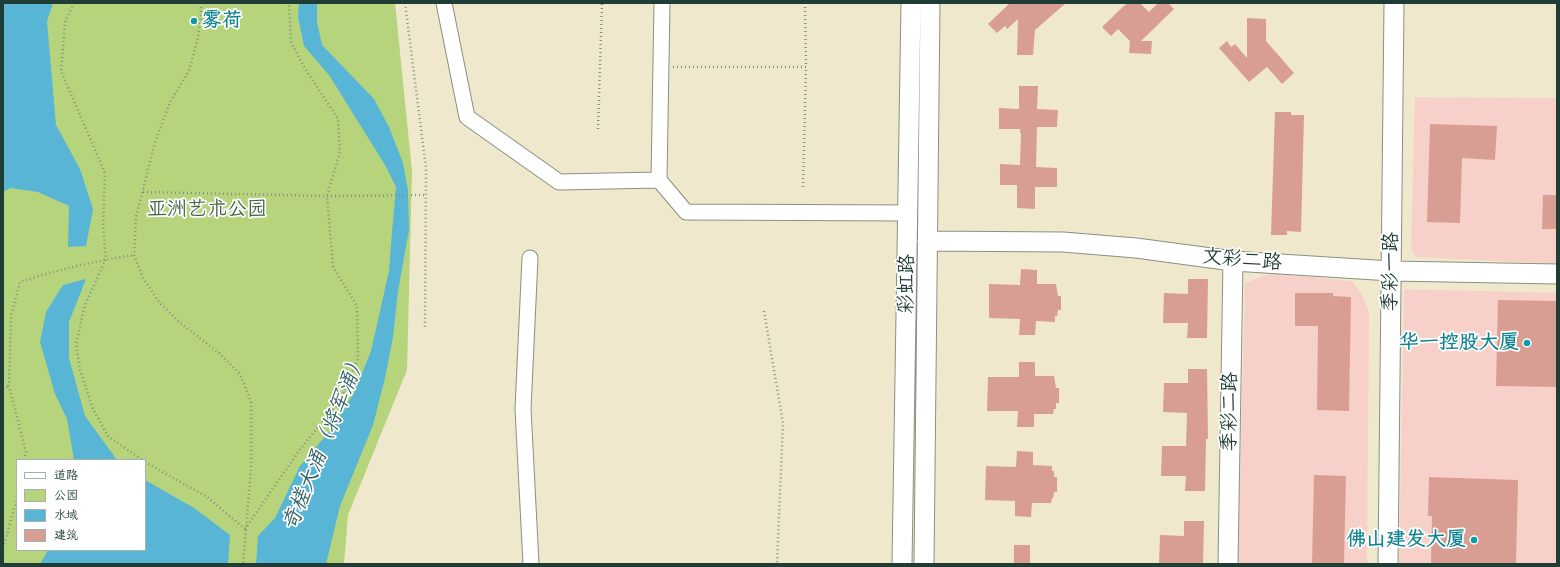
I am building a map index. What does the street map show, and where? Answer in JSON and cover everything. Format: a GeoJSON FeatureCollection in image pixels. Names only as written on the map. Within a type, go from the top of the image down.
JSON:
{"type":"FeatureCollection","features":[{"type":"Feature","properties":{"kind":"street"},"geometry":{"type":"LineString","coordinates":[[444,3],[467,117],[559,182],[658,180]]}},
{"type":"Feature","properties":{"kind":"street"},"geometry":{"type":"LineString","coordinates":[[662,3],[658,180],[686,212],[908,213]]}},
{"type":"Feature","properties":{"kind":"street","name":"彩虹路"},"geometry":{"type":"LineString","coordinates":[[902,564],[911,3]]}},
{"type":"Feature","properties":{"kind":"street","name":"彩虹路"},"geometry":{"type":"LineString","coordinates":[[924,564],[930,3]]}},
{"type":"Feature","properties":{"kind":"street","name":"季彩一路"},"geometry":{"type":"LineString","coordinates":[[1388,564],[1394,3]]}},
{"type":"Feature","properties":{"kind":"street","name":"文彩二路"},"geometry":{"type":"LineString","coordinates":[[927,241],[1063,242],[1136,248],[1233,261],[1391,271],[1557,274]]}},
{"type":"Feature","properties":{"kind":"street"},"geometry":{"type":"LineString","coordinates":[[530,258],[523,410],[531,564]]}},
{"type":"Feature","properties":{"kind":"street","name":"季彩二路"},"geometry":{"type":"LineString","coordinates":[[1228,564],[1233,261]]}},
{"type":"Feature","properties":{"kind":"path"},"geometry":{"type":"LineString","coordinates":[[74,3],[65,22],[61,71],[105,173],[103,228],[106,259],[85,305],[76,344],[80,370],[93,409],[108,436],[141,459]]}},
{"type":"Feature","properties":{"kind":"path"},"geometry":{"type":"LineString","coordinates":[[201,3],[198,37],[189,71],[170,102],[155,142],[136,217],[134,255],[143,278],[159,302],[179,322],[219,353],[240,374],[251,402],[251,470],[243,564]]}},
{"type":"Feature","properties":{"kind":"path"},"geometry":{"type":"LineString","coordinates":[[245,530],[301,448],[341,400],[358,359],[357,306],[332,267],[327,196],[340,152],[338,119],[304,67],[290,42],[289,3]]}},
{"type":"Feature","properties":{"kind":"path"},"geometry":{"type":"LineString","coordinates":[[405,3],[426,168],[425,328]]}},
{"type":"Feature","properties":{"kind":"path"},"geometry":{"type":"LineString","coordinates":[[598,129],[602,3]]}},
{"type":"Feature","properties":{"kind":"path"},"geometry":{"type":"LineString","coordinates":[[804,187],[806,67],[805,3]]}},
{"type":"Feature","properties":{"kind":"path"},"geometry":{"type":"LineString","coordinates":[[660,67],[806,67]]}},
{"type":"Feature","properties":{"kind":"path"},"geometry":{"type":"LineString","coordinates":[[143,192],[327,196],[426,195]]}},
{"type":"Feature","properties":{"kind":"path"},"geometry":{"type":"LineString","coordinates":[[24,459],[26,452],[9,386],[11,316],[20,282],[50,272],[106,259],[134,255]]}},
{"type":"Feature","properties":{"kind":"path"},"geometry":{"type":"LineString","coordinates":[[764,311],[783,423],[777,564]]}},
{"type":"Feature","properties":{"kind":"path"},"geometry":{"type":"LineString","coordinates":[[3,388],[9,386]]}},
{"type":"Feature","properties":{"kind":"path"},"geometry":{"type":"LineString","coordinates":[[146,463],[207,498],[245,530]]}},
{"type":"Feature","properties":{"kind":"path"},"geometry":{"type":"LineString","coordinates":[[3,548],[16,502]]}},
{"type":"Feature","properties":{"kind":"shaded area"},"geometry":{"type":"Polygon","coordinates":[[[1415,97],[1557,98],[1557,264],[1416,257],[1411,249],[1415,97]]]}},
{"type":"Feature","properties":{"kind":"shaded area"},"geometry":{"type":"Polygon","coordinates":[[[1272,273],[1352,281],[1363,296],[1369,313],[1367,564],[1238,564],[1245,283],[1272,273]]]}},
{"type":"Feature","properties":{"kind":"shaded area"},"geometry":{"type":"Polygon","coordinates":[[[1404,289],[1557,293],[1557,564],[1399,564],[1404,289]]]}},
{"type":"Feature","properties":{"kind":"green space","name":"亚洲艺术公园"},"geometry":{"type":"Polygon","coordinates":[[[3,3],[395,3],[412,171],[407,370],[348,515],[344,564],[3,564],[3,3]]]}},
{"type":"Feature","properties":{"kind":"water"},"geometry":{"type":"Polygon","coordinates":[[[3,3],[53,3],[47,21],[56,125],[80,169],[93,209],[86,246],[68,247],[69,206],[38,192],[10,188],[3,192],[3,3]]]}},
{"type":"Feature","properties":{"kind":"water","name":"奇槎大涌（将军涌）"},"geometry":{"type":"Polygon","coordinates":[[[299,3],[317,3],[317,22],[322,45],[374,99],[389,127],[403,163],[408,190],[409,230],[398,291],[393,337],[385,378],[373,425],[340,506],[326,564],[256,564],[258,536],[275,518],[300,466],[333,427],[354,393],[371,351],[389,271],[396,187],[385,165],[329,75],[304,46],[298,17],[299,3]]]}},
{"type":"Feature","properties":{"kind":"water"},"geometry":{"type":"Polygon","coordinates":[[[86,279],[69,322],[69,358],[85,416],[116,459],[74,459],[67,419],[55,394],[40,342],[46,312],[63,285],[86,279]]]}},
{"type":"Feature","properties":{"kind":"water"},"geometry":{"type":"Polygon","coordinates":[[[146,481],[194,508],[230,535],[228,564],[40,564],[47,551],[146,551],[146,481]]]}},
{"type":"Feature","properties":{"kind":"building"},"geometry":{"type":"Polygon","coordinates":[[[1010,3],[1066,3],[1035,30],[1033,55],[1017,55],[1018,19],[1007,29],[1005,26],[997,33],[988,24],[1010,3]]]}},
{"type":"Feature","properties":{"kind":"building"},"geometry":{"type":"Polygon","coordinates":[[[1127,3],[1140,3],[1149,12],[1158,3],[1168,3],[1174,9],[1141,41],[1152,41],[1151,54],[1129,53],[1130,41],[1118,29],[1111,36],[1102,27],[1127,3]]]}},
{"type":"Feature","properties":{"kind":"building"},"geometry":{"type":"Polygon","coordinates":[[[1247,18],[1266,19],[1266,41],[1294,73],[1282,84],[1267,67],[1249,82],[1219,48],[1227,41],[1231,47],[1235,44],[1247,58],[1247,18]]]}},
{"type":"Feature","properties":{"kind":"building"},"geometry":{"type":"Polygon","coordinates":[[[1019,86],[1038,86],[1037,109],[1058,110],[1057,127],[1037,127],[1036,167],[1057,168],[1057,187],[1035,187],[1035,209],[1017,208],[1017,185],[1000,185],[1000,164],[1020,165],[1020,129],[999,129],[999,108],[1019,109],[1019,86]]]}},
{"type":"Feature","properties":{"kind":"building"},"geometry":{"type":"Polygon","coordinates":[[[1275,112],[1291,112],[1291,115],[1304,115],[1301,232],[1287,231],[1287,235],[1271,235],[1275,112]]]}},
{"type":"Feature","properties":{"kind":"building"},"geometry":{"type":"Polygon","coordinates":[[[1430,124],[1497,126],[1495,160],[1462,158],[1460,223],[1427,222],[1430,124]]]}},
{"type":"Feature","properties":{"kind":"building"},"geometry":{"type":"Polygon","coordinates":[[[1543,195],[1557,195],[1557,229],[1542,229],[1543,195]]]}},
{"type":"Feature","properties":{"kind":"building"},"geometry":{"type":"Polygon","coordinates":[[[1021,269],[1037,270],[1037,284],[1056,284],[1058,296],[1061,296],[1061,310],[1058,310],[1057,316],[1055,316],[1055,322],[1036,321],[1035,335],[1019,335],[1020,319],[989,318],[989,284],[1020,285],[1021,269]]]}},
{"type":"Feature","properties":{"kind":"building"},"geometry":{"type":"Polygon","coordinates":[[[1188,279],[1208,279],[1207,338],[1187,338],[1188,323],[1163,323],[1164,293],[1188,294],[1188,279]]]}},
{"type":"Feature","properties":{"kind":"building"},"geometry":{"type":"Polygon","coordinates":[[[1295,293],[1333,293],[1333,296],[1351,297],[1349,411],[1317,410],[1318,326],[1295,326],[1295,293]]]}},
{"type":"Feature","properties":{"kind":"building","name":"华一控股大厦"},"geometry":{"type":"Polygon","coordinates":[[[1498,300],[1557,301],[1557,387],[1496,386],[1498,300]]]}},
{"type":"Feature","properties":{"kind":"building"},"geometry":{"type":"Polygon","coordinates":[[[1019,362],[1035,362],[1035,376],[1054,376],[1056,388],[1059,388],[1059,403],[1056,403],[1056,409],[1054,409],[1053,414],[1034,414],[1034,427],[1017,427],[1018,411],[987,411],[988,377],[1019,377],[1019,362]]]}},
{"type":"Feature","properties":{"kind":"building"},"geometry":{"type":"Polygon","coordinates":[[[1188,369],[1207,369],[1208,439],[1206,439],[1205,491],[1185,491],[1186,476],[1161,476],[1162,446],[1186,446],[1187,413],[1163,412],[1164,383],[1188,383],[1188,369]]]}},
{"type":"Feature","properties":{"kind":"building"},"geometry":{"type":"Polygon","coordinates":[[[1017,451],[1033,452],[1033,465],[1052,466],[1054,477],[1057,477],[1057,492],[1054,492],[1051,503],[1032,503],[1031,517],[1015,516],[1015,501],[985,500],[986,466],[1016,467],[1017,451]]]}},
{"type":"Feature","properties":{"kind":"building"},"geometry":{"type":"Polygon","coordinates":[[[1314,475],[1346,476],[1344,564],[1312,564],[1314,475]]]}},
{"type":"Feature","properties":{"kind":"building","name":"佛山建发大厦"},"geometry":{"type":"Polygon","coordinates":[[[1429,477],[1518,480],[1516,564],[1431,563],[1432,516],[1428,516],[1429,477]]]}},
{"type":"Feature","properties":{"kind":"building"},"geometry":{"type":"Polygon","coordinates":[[[1184,521],[1204,521],[1203,564],[1159,564],[1160,535],[1184,536],[1184,521]]]}},
{"type":"Feature","properties":{"kind":"building"},"geometry":{"type":"Polygon","coordinates":[[[1014,545],[1030,545],[1030,564],[1014,564],[1014,545]]]}},
{"type":"Feature","properties":{"kind":"place","name":"雾荷"},"geometry":{"type":"Point","coordinates":[194,21]}},
{"type":"Feature","properties":{"kind":"place","name":"华一控股大厦"},"geometry":{"type":"Point","coordinates":[1527,343]}},
{"type":"Feature","properties":{"kind":"place","name":"佛山建发大厦"},"geometry":{"type":"Point","coordinates":[1474,540]}}]}
